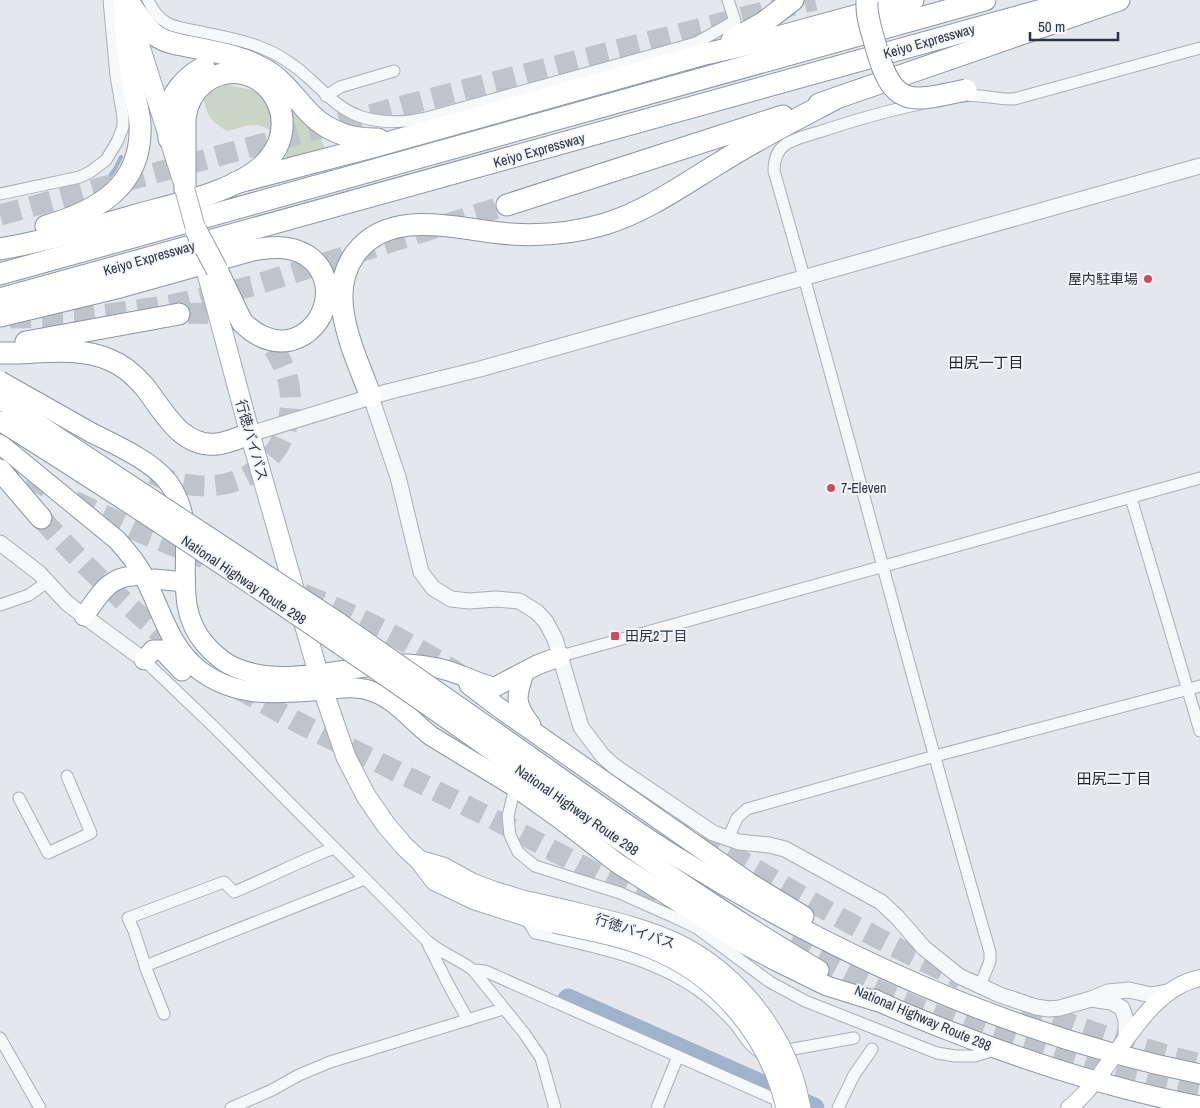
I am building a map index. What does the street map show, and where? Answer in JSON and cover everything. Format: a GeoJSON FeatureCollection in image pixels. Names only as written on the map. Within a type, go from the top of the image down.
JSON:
{"type":"FeatureCollection","features":[{"type":"Feature","properties":{"kind":"highway"},"geometry":{"type":"LineString","coordinates":[[126,0],[149,29],[163,40],[242,60],[257,65],[273,74],[315,119],[334,131],[348,137],[360,139],[382,139],[431,131]]}},
{"type":"Feature","properties":{"kind":"highway"},"geometry":{"type":"LineString","coordinates":[[0,240],[82,214],[110,197],[128,176],[138,151],[140,125],[124,16],[126,0]]}},
{"type":"Feature","properties":{"kind":"highway"},"geometry":{"type":"LineString","coordinates":[[706,54],[763,23],[793,0]]}},
{"type":"Feature","properties":{"kind":"highway"},"geometry":{"type":"LineString","coordinates":[[235,183],[431,131],[706,54],[767,40],[912,0]]}},
{"type":"Feature","properties":{"kind":"highway","name":"Keiyo Expressway"},"geometry":{"type":"LineString","coordinates":[[0,274],[985,0]]}},
{"type":"Feature","properties":{"kind":"highway","name":"Keiyo Expressway"},"geometry":{"type":"LineString","coordinates":[[0,299],[1078,0]]}},
{"type":"Feature","properties":{"kind":"highway"},"geometry":{"type":"LineString","coordinates":[[507,205],[833,100],[1119,0]]}},
{"type":"Feature","properties":{"kind":"highway"},"geometry":{"type":"LineString","coordinates":[[867,1],[868,15],[880,61],[890,84],[896,90],[908,96],[921,99],[966,90]]}},
{"type":"Feature","properties":{"kind":"highway"},"geometry":{"type":"LineString","coordinates":[[169,139],[168,116],[170,104],[181,84],[197,71],[214,62],[242,60]]}},
{"type":"Feature","properties":{"kind":"highway"},"geometry":{"type":"LineString","coordinates":[[0,249],[96,226],[207,195],[249,176],[269,159],[280,141],[283,122],[279,104],[267,86],[250,77],[233,73],[216,76],[208,80],[195,92],[190,99],[185,118],[185,190]]}},
{"type":"Feature","properties":{"kind":"highway"},"geometry":{"type":"LineString","coordinates":[[371,397],[346,325],[342,300],[342,287],[348,266],[369,239],[390,228],[414,224],[526,235],[564,232],[604,224],[626,216],[665,197],[748,146],[833,100]]}},
{"type":"Feature","properties":{"kind":"highway"},"geometry":{"type":"LineString","coordinates":[[0,316],[112,289],[253,250],[272,247],[296,251],[305,255],[316,265],[326,285],[326,298],[323,312],[315,326],[302,335],[285,341],[266,339],[256,334],[242,322],[212,271],[196,230]]}},
{"type":"Feature","properties":{"kind":"highway"},"geometry":{"type":"LineString","coordinates":[[0,347],[179,314]]}},
{"type":"Feature","properties":{"kind":"highway"},"geometry":{"type":"LineString","coordinates":[[0,353],[57,351],[98,356],[121,365],[143,385],[168,421],[184,435],[205,443],[217,444],[250,434]]}},
{"type":"Feature","properties":{"kind":"highway"},"geometry":{"type":"LineString","coordinates":[[0,470],[40,518]]}},
{"type":"Feature","properties":{"kind":"main road"},"geometry":{"type":"LineString","coordinates":[[126,0],[196,230]]}},
{"type":"Feature","properties":{"kind":"main road","name":"行徳バイパス"},"geometry":{"type":"LineString","coordinates":[[212,271],[250,434],[320,681],[346,757],[366,796],[386,825],[419,860],[435,881],[475,900],[525,916],[556,915],[627,926],[664,938],[692,952],[723,974],[750,1001],[768,1026],[791,1071],[802,1108]]}},
{"type":"Feature","properties":{"kind":"main road"},"geometry":{"type":"LineString","coordinates":[[0,381],[135,456],[166,480],[180,504],[185,525],[187,611],[195,630],[214,653],[228,663],[252,673],[320,681],[370,690],[383,696],[405,712],[418,726],[515,787],[617,863],[744,944],[827,986],[885,1004]]}},
{"type":"Feature","properties":{"kind":"main road","name":"National Highway Route 298"},"geometry":{"type":"LineString","coordinates":[[0,399],[323,612],[657,866],[739,921],[820,970],[885,1004],[996,1049],[1094,1081],[1200,1106]]}},
{"type":"Feature","properties":{"kind":"main road","name":"National Highway Route 298"},"geometry":{"type":"LineString","coordinates":[[0,420],[224,566],[382,673],[740,895],[843,950],[946,996],[1034,1029],[1121,1046],[1200,1074]]}},
{"type":"Feature","properties":{"kind":"main road"},"geometry":{"type":"LineString","coordinates":[[0,444],[116,540],[132,556],[142,572],[174,640],[182,653],[199,670],[222,683],[240,690],[263,693],[289,692]]}},
{"type":"Feature","properties":{"kind":"main road"},"geometry":{"type":"LineString","coordinates":[[84,616],[109,584],[123,577],[132,576]]}},
{"type":"Feature","properties":{"kind":"main road"},"geometry":{"type":"LineString","coordinates":[[154,579],[185,582]]}},
{"type":"Feature","properties":{"kind":"main road"},"geometry":{"type":"LineString","coordinates":[[144,660],[153,650],[162,650],[188,677],[201,686],[231,700],[259,700],[320,681],[407,664],[442,669],[495,687],[524,673]]}},
{"type":"Feature","properties":{"kind":"main road"},"geometry":{"type":"LineString","coordinates":[[446,745],[456,747],[470,744],[519,676],[537,665],[561,656]]}},
{"type":"Feature","properties":{"kind":"main road"},"geometry":{"type":"LineString","coordinates":[[442,669],[473,688],[750,883],[798,913],[871,952],[946,996]]}},
{"type":"Feature","properties":{"kind":"main road"},"geometry":{"type":"LineString","coordinates":[[524,673],[518,692],[517,704],[522,714],[539,736]]}},
{"type":"Feature","properties":{"kind":"main road","name":"行徳バイパス"},"geometry":{"type":"LineString","coordinates":[[419,860],[443,867],[472,883],[492,891],[523,900],[556,915],[646,946],[686,965],[723,994],[751,1028],[778,1081],[786,1108]]}},
{"type":"Feature","properties":{"kind":"main road"},"geometry":{"type":"LineString","coordinates":[[1069,1108],[1094,1081],[1153,1006],[1167,992],[1184,982],[1200,978]]}},
{"type":"Feature","properties":{"kind":"street"},"geometry":{"type":"LineString","coordinates":[[0,194],[80,177],[106,160],[117,142],[123,117],[116,76],[109,0]]}},
{"type":"Feature","properties":{"kind":"street"},"geometry":{"type":"LineString","coordinates":[[148,0],[158,16],[167,23],[240,41],[272,52],[298,69],[334,103],[370,120],[392,123],[426,118],[696,43],[735,21],[728,0]]}},
{"type":"Feature","properties":{"kind":"street"},"geometry":{"type":"LineString","coordinates":[[980,986],[990,961],[990,952],[882,566],[805,276],[774,171],[776,156],[785,144],[846,123],[906,107],[962,95],[1004,100],[1014,99],[1200,48]]}},
{"type":"Feature","properties":{"kind":"street"},"geometry":{"type":"LineString","coordinates":[[326,96],[340,87],[394,71]]}},
{"type":"Feature","properties":{"kind":"street"},"geometry":{"type":"LineString","coordinates":[[250,434],[437,378],[480,369],[1200,166]]}},
{"type":"Feature","properties":{"kind":"street"},"geometry":{"type":"LineString","coordinates":[[371,397],[398,477],[416,558],[426,580],[441,594],[451,599],[469,601],[496,599],[519,602],[537,612],[546,622],[555,639],[581,727],[602,755],[614,766],[696,824],[713,833],[728,839],[754,844],[769,844],[785,849],[881,902],[893,912],[914,938],[936,959],[960,976],[980,986],[1036,1007],[1049,1009],[1060,1008],[1108,992],[1129,990],[1152,995],[1167,992]]}},
{"type":"Feature","properties":{"kind":"street"},"geometry":{"type":"LineString","coordinates":[[561,656],[1200,478]]}},
{"type":"Feature","properties":{"kind":"street"},"geometry":{"type":"LineString","coordinates":[[1131,498],[1200,731]]}},
{"type":"Feature","properties":{"kind":"street"},"geometry":{"type":"LineString","coordinates":[[0,543],[23,560],[67,603],[144,660],[169,682],[427,942],[473,970],[524,1033],[540,1058],[556,1108]]}},
{"type":"Feature","properties":{"kind":"street"},"geometry":{"type":"LineString","coordinates":[[0,605],[29,596],[47,582]]}},
{"type":"Feature","properties":{"kind":"street"},"geometry":{"type":"LineString","coordinates":[[728,839],[737,818],[747,809],[935,756],[1200,686]]}},
{"type":"Feature","properties":{"kind":"street"},"geometry":{"type":"LineString","coordinates":[[19,798],[48,853],[83,837],[91,832],[67,776]]}},
{"type":"Feature","properties":{"kind":"street"},"geometry":{"type":"LineString","coordinates":[[515,787],[508,816],[510,835],[518,852],[535,866],[620,893],[697,928],[770,982],[804,1001],[937,1053],[975,1056],[996,1049]]}},
{"type":"Feature","properties":{"kind":"street"},"geometry":{"type":"LineString","coordinates":[[164,1014],[128,918],[224,882],[234,892],[334,848]]}},
{"type":"Feature","properties":{"kind":"street"},"geometry":{"type":"LineString","coordinates":[[145,966],[365,879]]}},
{"type":"Feature","properties":{"kind":"street"},"geometry":{"type":"LineString","coordinates":[[525,916],[535,933],[618,953],[655,965],[685,982],[706,996],[726,1014],[751,1046],[762,1053],[773,1053],[854,1038]]}},
{"type":"Feature","properties":{"kind":"street"},"geometry":{"type":"LineString","coordinates":[[427,942],[468,1020]]}},
{"type":"Feature","properties":{"kind":"street"},"geometry":{"type":"LineString","coordinates":[[473,970],[485,971],[777,1100],[778,1108]]}},
{"type":"Feature","properties":{"kind":"street"},"geometry":{"type":"LineString","coordinates":[[1091,999],[1111,1002],[1122,1008],[1126,1020],[1121,1046]]}},
{"type":"Feature","properties":{"kind":"street"},"geometry":{"type":"LineString","coordinates":[[231,1108],[330,1062],[503,1009]]}},
{"type":"Feature","properties":{"kind":"street"},"geometry":{"type":"LineString","coordinates":[[0,1038],[40,1108]]}},
{"type":"Feature","properties":{"kind":"street"},"geometry":{"type":"LineString","coordinates":[[838,1108],[854,1075],[872,1049]]}},
{"type":"Feature","properties":{"kind":"street"},"geometry":{"type":"LineString","coordinates":[[773,1053],[784,1078],[793,1108]]}},
{"type":"Feature","properties":{"kind":"street"},"geometry":{"type":"LineString","coordinates":[[657,1108],[678,1056]]}},
{"type":"Feature","properties":{"kind":"green space"},"geometry":{"type":"Polygon","coordinates":[[[226,85],[253,90],[264,97],[276,119],[271,132],[266,128],[256,125],[227,131],[214,122],[209,115],[204,99],[214,90],[226,85]]]}},
{"type":"Feature","properties":{"kind":"green space"},"geometry":{"type":"Polygon","coordinates":[[[294,112],[298,112],[314,129],[325,149],[285,160],[291,133],[291,116],[294,112]]]}},
{"type":"Feature","properties":{"kind":"waterway"},"geometry":{"type":"LineString","coordinates":[[103,185],[121,157]]}},
{"type":"Feature","properties":{"kind":"waterway"},"geometry":{"type":"LineString","coordinates":[[568,999],[814,1108]]}},
{"type":"Feature","properties":{"kind":"tunnel"},"geometry":{"type":"LineString","coordinates":[[0,215],[410,104],[815,0]]}},
{"type":"Feature","properties":{"kind":"tunnel"},"geometry":{"type":"LineString","coordinates":[[10,318],[94,316],[172,305],[252,286],[507,205]]}},
{"type":"Feature","properties":{"kind":"tunnel"},"geometry":{"type":"LineString","coordinates":[[153,474],[173,481],[201,486],[241,479],[266,462],[282,439],[290,411],[289,383],[278,356],[258,333],[222,315],[203,313],[179,314]]}},
{"type":"Feature","properties":{"kind":"tunnel"},"geometry":{"type":"LineString","coordinates":[[0,463],[47,487]]}},
{"type":"Feature","properties":{"kind":"tunnel"},"geometry":{"type":"LineString","coordinates":[[74,501],[142,533],[204,558]]}},
{"type":"Feature","properties":{"kind":"tunnel"},"geometry":{"type":"LineString","coordinates":[[41,518],[108,587],[181,650]]}},
{"type":"Feature","properties":{"kind":"tunnel"},"geometry":{"type":"LineString","coordinates":[[303,594],[382,630],[458,673]]}},
{"type":"Feature","properties":{"kind":"tunnel"},"geometry":{"type":"LineString","coordinates":[[237,688],[299,723],[503,824],[654,904]]}},
{"type":"Feature","properties":{"kind":"tunnel"},"geometry":{"type":"LineString","coordinates":[[647,801],[801,896],[880,939],[961,979]]}},
{"type":"Feature","properties":{"kind":"tunnel"},"geometry":{"type":"LineString","coordinates":[[790,942],[828,964],[916,1007],[1038,1052],[1145,1083],[1200,1095]]}},
{"type":"Feature","properties":{"kind":"tunnel"},"geometry":{"type":"LineString","coordinates":[[1024,1006],[1111,1038],[1200,1064]]}},
{"type":"Feature","properties":{"kind":"place","name":"屋内駐車場"},"geometry":{"type":"Point","coordinates":[1148,279]}},
{"type":"Feature","properties":{"kind":"place","name":"7-Eleven"},"geometry":{"type":"Point","coordinates":[831,488]}},
{"type":"Feature","properties":{"kind":"place","name":"田尻2丁目"},"geometry":{"type":"Point","coordinates":[615,636]}},
{"type":"Feature","properties":{"kind":"district","name":"田尻一丁目"},"geometry":{"type":"Point","coordinates":[986,362]}},
{"type":"Feature","properties":{"kind":"district","name":"田尻二丁目"},"geometry":{"type":"Point","coordinates":[1114,778]}}]}
